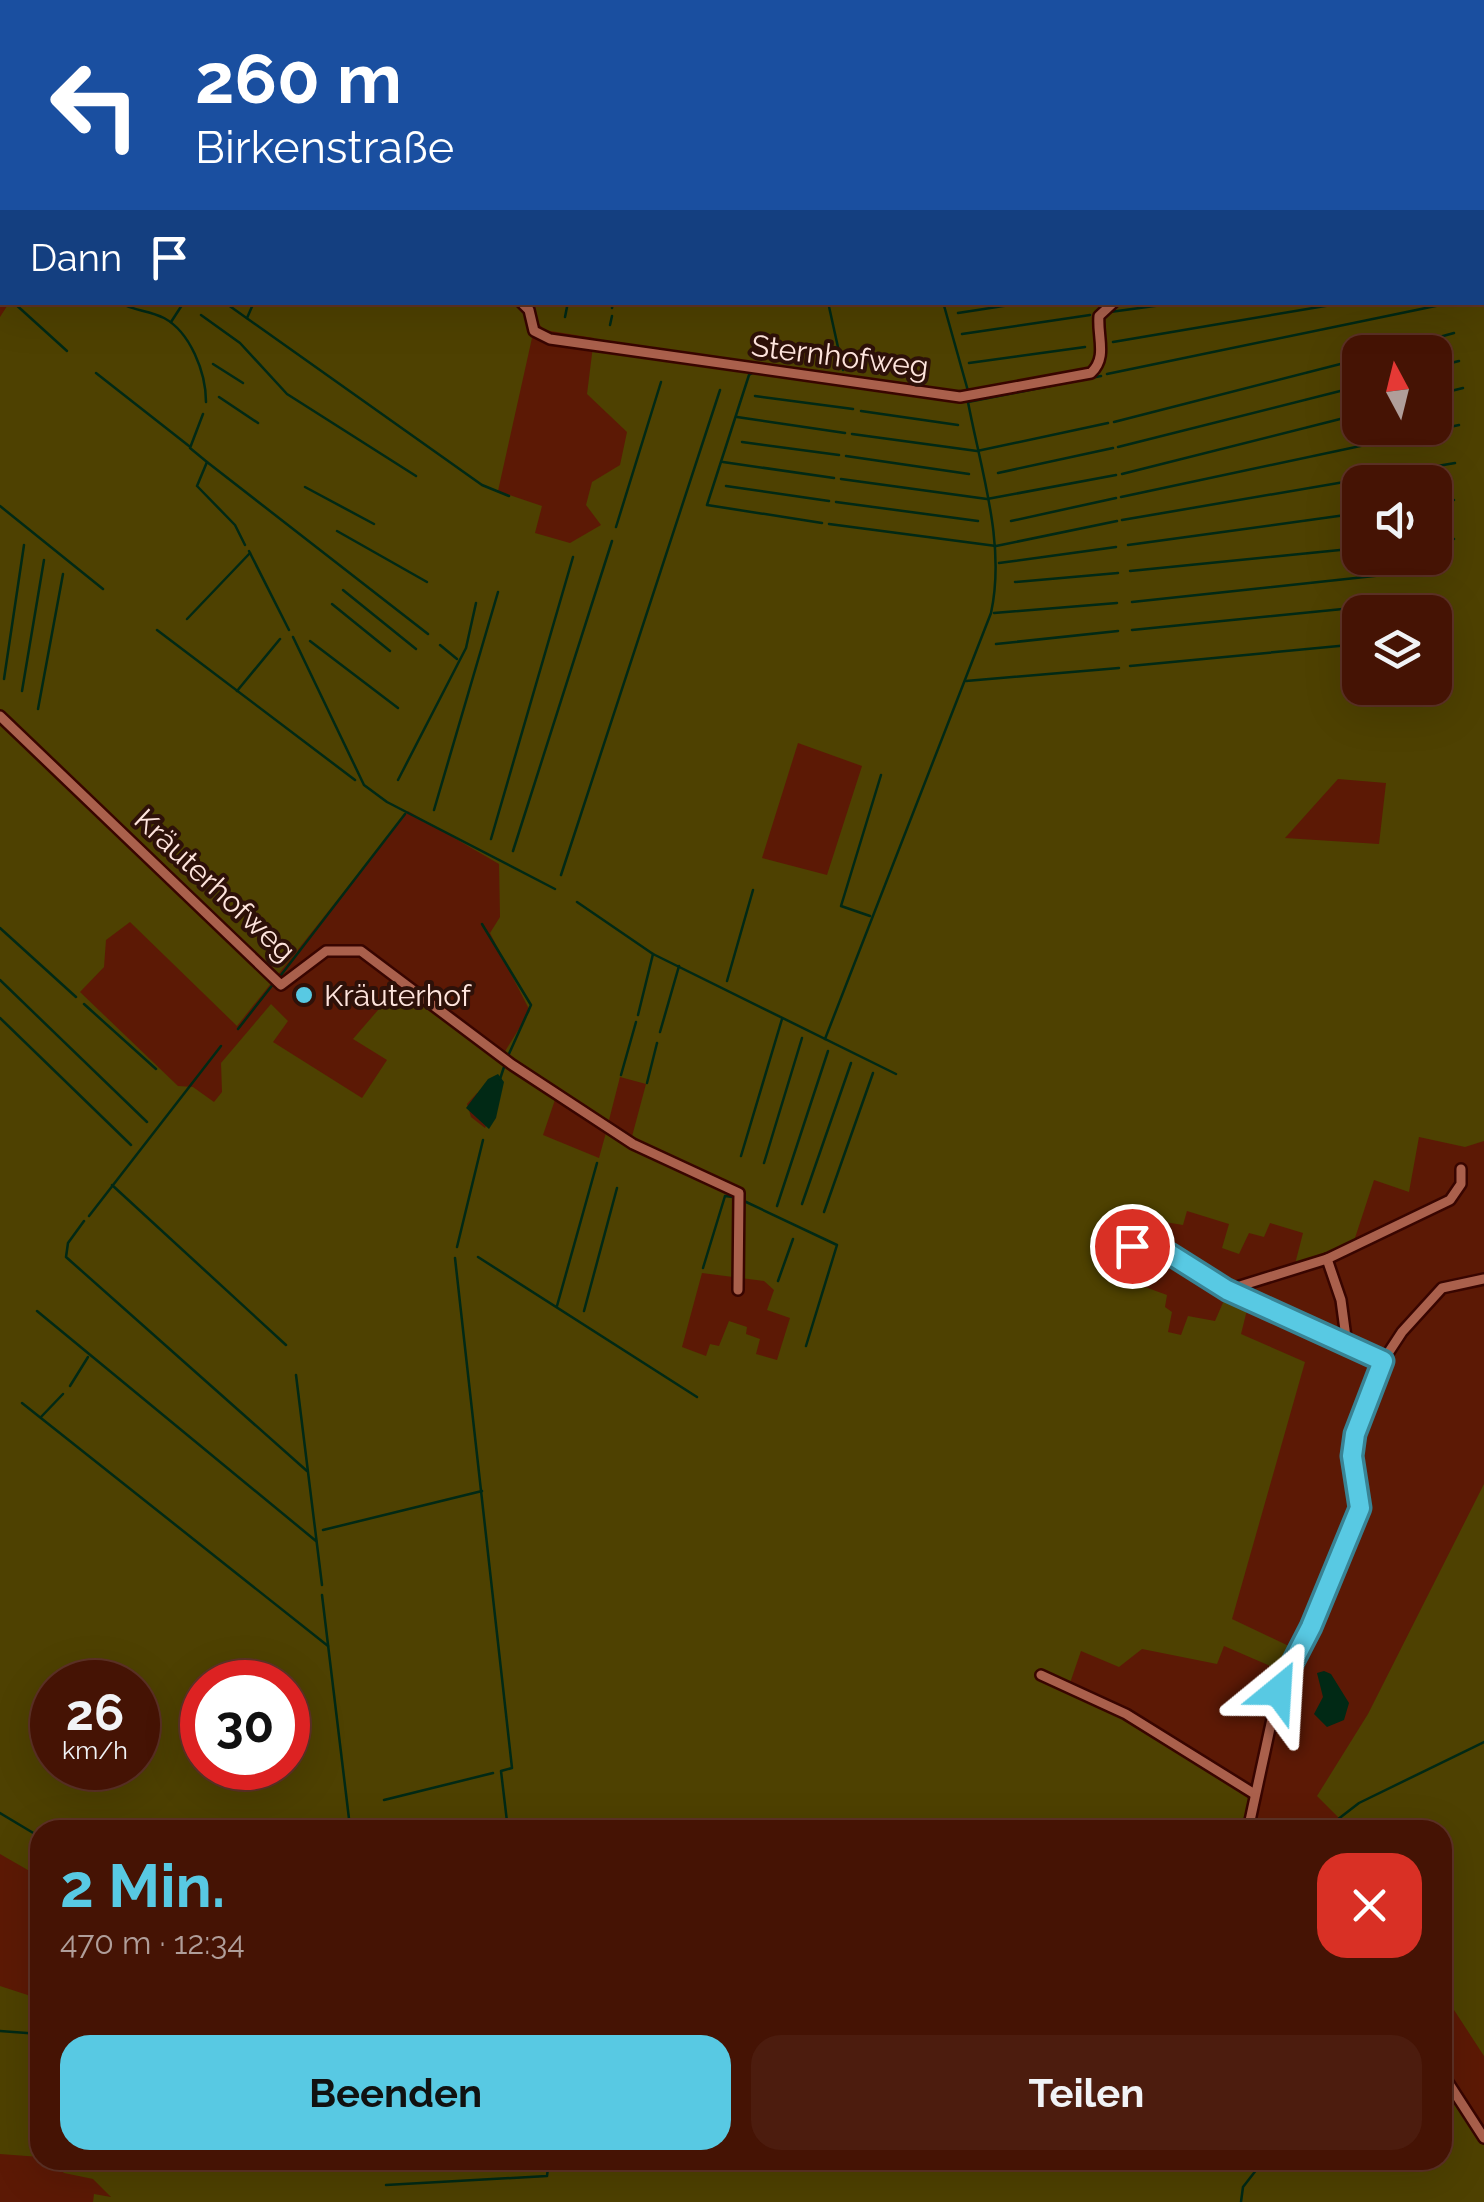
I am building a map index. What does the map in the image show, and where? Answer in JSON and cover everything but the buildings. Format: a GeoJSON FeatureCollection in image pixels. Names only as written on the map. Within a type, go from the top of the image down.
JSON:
{"type":"FeatureCollection","features":[{"type":"Feature","properties":{"kind":"street","name":"Sternhofweg"},"geometry":{"type":"LineString","coordinates":[[524,305],[534,331],[550,339],[960,397],[1091,373],[1099,366],[1102,353],[1099,316],[1111,305]]}},
{"type":"Feature","properties":{"kind":"street","name":"Kräuterhofweg"},"geometry":{"type":"LineString","coordinates":[[0,716],[281,985],[326,951],[361,951],[511,1064],[634,1144],[739,1193],[738,1290]]}},
{"type":"Feature","properties":{"kind":"street"},"geometry":{"type":"LineString","coordinates":[[1227,1290],[1328,1258],[1450,1200],[1461,1184],[1461,1169]]}},
{"type":"Feature","properties":{"kind":"street"},"geometry":{"type":"LineString","coordinates":[[1132,1246],[1170,1254],[1227,1290],[1383,1361]]}},
{"type":"Feature","properties":{"kind":"street"},"geometry":{"type":"LineString","coordinates":[[1328,1258],[1340,1300],[1346,1345]]}},
{"type":"Feature","properties":{"kind":"street"},"geometry":{"type":"LineString","coordinates":[[1250,1820],[1278,1691],[1311,1627],[1360,1508],[1352,1456],[1355,1434],[1383,1361],[1402,1332],[1442,1288],[1483,1277]]}},
{"type":"Feature","properties":{"kind":"street"},"geometry":{"type":"LineString","coordinates":[[1041,1675],[1126,1714],[1254,1793]]}},
{"type":"Feature","properties":{"kind":"street"},"geometry":{"type":"LineString","coordinates":[[1452,2088],[1484,2138]]}},
{"type":"Feature","properties":{"kind":"shaded area"},"geometry":{"type":"Polygon","coordinates":[[[8,305],[1484,305],[1484,1141],[1465,1147],[1419,1137],[1409,1192],[1374,1180],[1355,1238],[1349,1245],[1295,1264],[1303,1233],[1270,1223],[1264,1237],[1249,1233],[1239,1254],[1222,1248],[1229,1224],[1187,1211],[1183,1225],[1140,1218],[1136,1242],[1152,1251],[1145,1287],[1167,1295],[1165,1307],[1172,1312],[1168,1332],[1181,1335],[1188,1316],[1215,1321],[1225,1298],[1247,1310],[1241,1334],[1305,1362],[1232,1619],[1295,1649],[1282,1671],[1224,1646],[1217,1664],[1142,1649],[1119,1667],[1081,1651],[1070,1683],[1260,1790],[1255,1820],[30,1820],[30,1871],[0,1854],[0,317],[8,305]],[[536,320],[498,491],[542,506],[535,533],[570,543],[601,525],[586,505],[592,482],[620,465],[627,432],[587,394],[594,338],[544,330],[536,320]],[[798,743],[762,858],[827,875],[862,766],[798,743]],[[1338,779],[1285,838],[1379,844],[1386,783],[1338,779]],[[408,811],[237,1026],[130,922],[106,940],[104,967],[80,992],[178,1086],[193,1087],[214,1102],[222,1092],[221,1063],[271,1004],[288,1021],[273,1042],[362,1098],[387,1060],[353,1039],[397,988],[499,1061],[530,1011],[490,933],[500,917],[499,864],[408,811]],[[620,1077],[608,1124],[558,1091],[543,1135],[599,1158],[607,1129],[630,1144],[646,1084],[620,1077]],[[477,1093],[467,1104],[471,1117],[485,1128],[500,1098],[477,1093]],[[702,1273],[682,1347],[706,1356],[710,1344],[719,1346],[729,1321],[747,1327],[746,1334],[760,1339],[756,1354],[777,1360],[790,1318],[767,1310],[774,1290],[764,1281],[702,1273]]]}},
{"type":"Feature","properties":{"kind":"shaded area"},"geometry":{"type":"Polygon","coordinates":[[[498,1074],[504,1082],[496,1118],[489,1129],[466,1108],[488,1079],[498,1074]]]}},
{"type":"Feature","properties":{"kind":"shaded area"},"geometry":{"type":"Polygon","coordinates":[[[1484,1484],[1484,2056],[1452,2007],[1452,1820],[1341,1820],[1317,1796],[1368,1714],[1484,1484]]]}},
{"type":"Feature","properties":{"kind":"shaded area"},"geometry":{"type":"Polygon","coordinates":[[[1317,1673],[1331,1674],[1349,1703],[1344,1720],[1327,1727],[1314,1714],[1323,1697],[1317,1673]]]}},
{"type":"Feature","properties":{"kind":"shaded area"},"geometry":{"type":"Polygon","coordinates":[[[0,1986],[30,1996],[30,2156],[0,2154],[0,1986]]]}},
{"type":"Feature","properties":{"kind":"shaded area"},"geometry":{"type":"Polygon","coordinates":[[[1452,2078],[1484,2128],[1484,2202],[93,2202],[94,2194],[111,2197],[93,2179],[61,2170],[1452,2170],[1452,2078]]]}},
{"type":"Feature","properties":{"kind":"waterway"},"geometry":{"type":"LineString","coordinates":[[16,305],[67,351]]}},
{"type":"Feature","properties":{"kind":"waterway"},"geometry":{"type":"LineString","coordinates":[[125,305],[164,318],[182,333],[200,366],[206,402]]}},
{"type":"Feature","properties":{"kind":"waterway"},"geometry":{"type":"LineString","coordinates":[[171,322],[182,305]]}},
{"type":"Feature","properties":{"kind":"waterway"},"geometry":{"type":"LineString","coordinates":[[228,305],[482,485],[509,496]]}},
{"type":"Feature","properties":{"kind":"waterway"},"geometry":{"type":"LineString","coordinates":[[247,318],[253,305]]}},
{"type":"Feature","properties":{"kind":"waterway"},"geometry":{"type":"LineString","coordinates":[[565,317],[567,305]]}},
{"type":"Feature","properties":{"kind":"waterway"},"geometry":{"type":"LineString","coordinates":[[829,305],[843,370]]}},
{"type":"Feature","properties":{"kind":"waterway"},"geometry":{"type":"LineString","coordinates":[[944,305],[968,391]]}},
{"type":"Feature","properties":{"kind":"waterway"},"geometry":{"type":"LineString","coordinates":[[958,313],[1010,305]]}},
{"type":"Feature","properties":{"kind":"waterway"},"geometry":{"type":"LineString","coordinates":[[1110,312],[1162,305]]}},
{"type":"Feature","properties":{"kind":"waterway"},"geometry":{"type":"LineString","coordinates":[[1113,342],[1331,305]]}},
{"type":"Feature","properties":{"kind":"waterway"},"geometry":{"type":"LineString","coordinates":[[1107,374],[1440,305]]}},
{"type":"Feature","properties":{"kind":"waterway"},"geometry":{"type":"LineString","coordinates":[[201,315],[240,343],[287,394],[416,476]]}},
{"type":"Feature","properties":{"kind":"waterway"},"geometry":{"type":"LineString","coordinates":[[962,334],[1090,315]]}},
{"type":"Feature","properties":{"kind":"waterway"},"geometry":{"type":"LineString","coordinates":[[610,325],[612,316]]}},
{"type":"Feature","properties":{"kind":"waterway"},"geometry":{"type":"LineString","coordinates":[[1447,335],[1454,333]]}},
{"type":"Feature","properties":{"kind":"waterway"},"geometry":{"type":"LineString","coordinates":[[969,363],[1085,347]]}},
{"type":"Feature","properties":{"kind":"waterway"},"geometry":{"type":"LineString","coordinates":[[1452,363],[1459,361]]}},
{"type":"Feature","properties":{"kind":"waterway"},"geometry":{"type":"LineString","coordinates":[[213,364],[243,383]]}},
{"type":"Feature","properties":{"kind":"waterway"},"geometry":{"type":"LineString","coordinates":[[1114,422],[1342,364]]}},
{"type":"Feature","properties":{"kind":"waterway"},"geometry":{"type":"LineString","coordinates":[[754,372],[749,375],[707,505],[822,523]]}},
{"type":"Feature","properties":{"kind":"waterway"},"geometry":{"type":"LineString","coordinates":[[96,373],[189,446]]}},
{"type":"Feature","properties":{"kind":"waterway"},"geometry":{"type":"LineString","coordinates":[[777,376],[853,387]]}},
{"type":"Feature","properties":{"kind":"waterway"},"geometry":{"type":"LineString","coordinates":[[874,390],[968,402],[1101,376]]}},
{"type":"Feature","properties":{"kind":"waterway"},"geometry":{"type":"LineString","coordinates":[[616,527],[661,382]]}},
{"type":"Feature","properties":{"kind":"waterway"},"geometry":{"type":"LineString","coordinates":[[1452,391],[1463,388]]}},
{"type":"Feature","properties":{"kind":"waterway"},"geometry":{"type":"LineString","coordinates":[[561,875],[720,390]]}},
{"type":"Feature","properties":{"kind":"waterway"},"geometry":{"type":"LineString","coordinates":[[1118,447],[1342,391]]}},
{"type":"Feature","properties":{"kind":"waterway"},"geometry":{"type":"LineString","coordinates":[[755,396],[853,409]]}},
{"type":"Feature","properties":{"kind":"waterway"},"geometry":{"type":"LineString","coordinates":[[219,397],[258,423]]}},
{"type":"Feature","properties":{"kind":"waterway"},"geometry":{"type":"LineString","coordinates":[[825,1039],[991,613],[996,561],[994,534],[968,402]]}},
{"type":"Feature","properties":{"kind":"waterway"},"geometry":{"type":"LineString","coordinates":[[861,411],[958,425]]}},
{"type":"Feature","properties":{"kind":"waterway"},"geometry":{"type":"LineString","coordinates":[[203,414],[190,448],[207,462],[197,486],[235,525],[245,545]]}},
{"type":"Feature","properties":{"kind":"waterway"},"geometry":{"type":"LineString","coordinates":[[737,417],[845,433]]}},
{"type":"Feature","properties":{"kind":"waterway"},"geometry":{"type":"LineString","coordinates":[[1122,474],[1342,419]]}},
{"type":"Feature","properties":{"kind":"waterway"},"geometry":{"type":"LineString","coordinates":[[852,434],[977,451],[1108,423]]}},
{"type":"Feature","properties":{"kind":"waterway"},"geometry":{"type":"LineString","coordinates":[[1121,497],[1459,425]]}},
{"type":"Feature","properties":{"kind":"waterway"},"geometry":{"type":"LineString","coordinates":[[742,442],[839,455]]}},
{"type":"Feature","properties":{"kind":"waterway"},"geometry":{"type":"LineString","coordinates":[[998,473],[1113,448]]}},
{"type":"Feature","properties":{"kind":"waterway"},"geometry":{"type":"LineString","coordinates":[[846,456],[969,474]]}},
{"type":"Feature","properties":{"kind":"waterway"},"geometry":{"type":"LineString","coordinates":[[207,462],[428,634]]}},
{"type":"Feature","properties":{"kind":"waterway"},"geometry":{"type":"LineString","coordinates":[[723,462],[834,478]]}},
{"type":"Feature","properties":{"kind":"waterway"},"geometry":{"type":"LineString","coordinates":[[1122,520],[1455,463]]}},
{"type":"Feature","properties":{"kind":"waterway"},"geometry":{"type":"LineString","coordinates":[[841,479],[987,499],[1116,475]]}},
{"type":"Feature","properties":{"kind":"waterway"},"geometry":{"type":"LineString","coordinates":[[726,486],[829,501]]}},
{"type":"Feature","properties":{"kind":"waterway"},"geometry":{"type":"LineString","coordinates":[[305,487],[374,524]]}},
{"type":"Feature","properties":{"kind":"waterway"},"geometry":{"type":"LineString","coordinates":[[1011,521],[1116,498]]}},
{"type":"Feature","properties":{"kind":"waterway"},"geometry":{"type":"LineString","coordinates":[[836,502],[978,521]]}},
{"type":"Feature","properties":{"kind":"waterway"},"geometry":{"type":"LineString","coordinates":[[0,506],[103,589]]}},
{"type":"Feature","properties":{"kind":"waterway"},"geometry":{"type":"LineString","coordinates":[[1128,545],[1342,515]]}},
{"type":"Feature","properties":{"kind":"waterway"},"geometry":{"type":"LineString","coordinates":[[829,524],[996,546],[1117,521]]}},
{"type":"Feature","properties":{"kind":"waterway"},"geometry":{"type":"LineString","coordinates":[[337,531],[427,582]]}},
{"type":"Feature","properties":{"kind":"waterway"},"geometry":{"type":"LineString","coordinates":[[513,851],[612,541]]}},
{"type":"Feature","properties":{"kind":"waterway"},"geometry":{"type":"LineString","coordinates":[[4,679],[24,545]]}},
{"type":"Feature","properties":{"kind":"waterway"},"geometry":{"type":"LineString","coordinates":[[999,563],[1116,547]]}},
{"type":"Feature","properties":{"kind":"waterway"},"geometry":{"type":"LineString","coordinates":[[1130,571],[1342,550]]}},
{"type":"Feature","properties":{"kind":"waterway"},"geometry":{"type":"LineString","coordinates":[[249,551],[289,630]]}},
{"type":"Feature","properties":{"kind":"waterway"},"geometry":{"type":"LineString","coordinates":[[187,619],[250,553]]}},
{"type":"Feature","properties":{"kind":"waterway"},"geometry":{"type":"LineString","coordinates":[[491,839],[573,557]]}},
{"type":"Feature","properties":{"kind":"waterway"},"geometry":{"type":"LineString","coordinates":[[22,691],[44,560]]}},
{"type":"Feature","properties":{"kind":"waterway"},"geometry":{"type":"LineString","coordinates":[[1015,582],[1118,573]]}},
{"type":"Feature","properties":{"kind":"waterway"},"geometry":{"type":"LineString","coordinates":[[38,709],[63,574]]}},
{"type":"Feature","properties":{"kind":"waterway"},"geometry":{"type":"LineString","coordinates":[[1132,602],[1383,575]]}},
{"type":"Feature","properties":{"kind":"waterway"},"geometry":{"type":"LineString","coordinates":[[343,590],[416,649]]}},
{"type":"Feature","properties":{"kind":"waterway"},"geometry":{"type":"LineString","coordinates":[[434,810],[498,592]]}},
{"type":"Feature","properties":{"kind":"waterway"},"geometry":{"type":"LineString","coordinates":[[398,780],[466,648],[476,603]]}},
{"type":"Feature","properties":{"kind":"waterway"},"geometry":{"type":"LineString","coordinates":[[994,613],[1117,603]]}},
{"type":"Feature","properties":{"kind":"waterway"},"geometry":{"type":"LineString","coordinates":[[332,604],[390,651]]}},
{"type":"Feature","properties":{"kind":"waterway"},"geometry":{"type":"LineString","coordinates":[[1132,630],[1342,609]]}},
{"type":"Feature","properties":{"kind":"waterway"},"geometry":{"type":"LineString","coordinates":[[157,630],[355,780]]}},
{"type":"Feature","properties":{"kind":"waterway"},"geometry":{"type":"LineString","coordinates":[[996,644],[1118,631]]}},
{"type":"Feature","properties":{"kind":"waterway"},"geometry":{"type":"LineString","coordinates":[[293,637],[364,785],[387,802],[555,889]]}},
{"type":"Feature","properties":{"kind":"waterway"},"geometry":{"type":"LineString","coordinates":[[237,691],[280,639]]}},
{"type":"Feature","properties":{"kind":"waterway"},"geometry":{"type":"LineString","coordinates":[[310,641],[398,708]]}},
{"type":"Feature","properties":{"kind":"waterway"},"geometry":{"type":"LineString","coordinates":[[440,645],[457,659]]}},
{"type":"Feature","properties":{"kind":"waterway"},"geometry":{"type":"LineString","coordinates":[[1130,666],[1342,646]]}},
{"type":"Feature","properties":{"kind":"waterway"},"geometry":{"type":"LineString","coordinates":[[966,681],[1119,668]]}},
{"type":"Feature","properties":{"kind":"waterway"},"geometry":{"type":"LineString","coordinates":[[870,916],[841,906],[881,775]]}},
{"type":"Feature","properties":{"kind":"waterway"},"geometry":{"type":"LineString","coordinates":[[281,975],[405,814]]}},
{"type":"Feature","properties":{"kind":"waterway"},"geometry":{"type":"LineString","coordinates":[[727,981],[753,890]]}},
{"type":"Feature","properties":{"kind":"waterway"},"geometry":{"type":"LineString","coordinates":[[577,902],[653,954],[896,1074]]}},
{"type":"Feature","properties":{"kind":"waterway"},"geometry":{"type":"LineString","coordinates":[[482,924],[531,1005],[508,1056]]}},
{"type":"Feature","properties":{"kind":"waterway"},"geometry":{"type":"LineString","coordinates":[[0,928],[76,997]]}},
{"type":"Feature","properties":{"kind":"waterway"},"geometry":{"type":"LineString","coordinates":[[638,1015],[653,954]]}},
{"type":"Feature","properties":{"kind":"waterway"},"geometry":{"type":"LineString","coordinates":[[660,1032],[679,966]]}},
{"type":"Feature","properties":{"kind":"waterway"},"geometry":{"type":"LineString","coordinates":[[0,980],[147,1122]]}},
{"type":"Feature","properties":{"kind":"waterway"},"geometry":{"type":"LineString","coordinates":[[238,1029],[274,983]]}},
{"type":"Feature","properties":{"kind":"waterway"},"geometry":{"type":"LineString","coordinates":[[84,1004],[156,1069]]}},
{"type":"Feature","properties":{"kind":"waterway"},"geometry":{"type":"LineString","coordinates":[[0,1018],[131,1145]]}},
{"type":"Feature","properties":{"kind":"waterway"},"geometry":{"type":"LineString","coordinates":[[741,1156],[782,1019]]}},
{"type":"Feature","properties":{"kind":"waterway"},"geometry":{"type":"LineString","coordinates":[[621,1075],[636,1022]]}},
{"type":"Feature","properties":{"kind":"waterway"},"geometry":{"type":"LineString","coordinates":[[764,1163],[802,1038]]}},
{"type":"Feature","properties":{"kind":"waterway"},"geometry":{"type":"LineString","coordinates":[[647,1083],[657,1043]]}},
{"type":"Feature","properties":{"kind":"waterway"},"geometry":{"type":"LineString","coordinates":[[89,1216],[221,1046]]}},
{"type":"Feature","properties":{"kind":"waterway"},"geometry":{"type":"LineString","coordinates":[[777,1206],[828,1051]]}},
{"type":"Feature","properties":{"kind":"waterway"},"geometry":{"type":"LineString","coordinates":[[802,1204],[851,1063]]}},
{"type":"Feature","properties":{"kind":"waterway"},"geometry":{"type":"LineString","coordinates":[[500,1079],[504,1067]]}},
{"type":"Feature","properties":{"kind":"waterway"},"geometry":{"type":"LineString","coordinates":[[824,1212],[873,1073]]}},
{"type":"Feature","properties":{"kind":"waterway"},"geometry":{"type":"LineString","coordinates":[[457,1247],[483,1140]]}},
{"type":"Feature","properties":{"kind":"waterway"},"geometry":{"type":"LineString","coordinates":[[557,1306],[597,1163]]}},
{"type":"Feature","properties":{"kind":"waterway"},"geometry":{"type":"LineString","coordinates":[[112,1185],[286,1345]]}},
{"type":"Feature","properties":{"kind":"waterway"},"geometry":{"type":"LineString","coordinates":[[584,1311],[617,1188]]}},
{"type":"Feature","properties":{"kind":"waterway"},"geometry":{"type":"LineString","coordinates":[[703,1268],[725,1196],[733,1197]]}},
{"type":"Feature","properties":{"kind":"waterway"},"geometry":{"type":"LineString","coordinates":[[744,1201],[837,1245],[806,1346]]}},
{"type":"Feature","properties":{"kind":"waterway"},"geometry":{"type":"LineString","coordinates":[[84,1221],[68,1243],[66,1257],[307,1471]]}},
{"type":"Feature","properties":{"kind":"waterway"},"geometry":{"type":"LineString","coordinates":[[778,1281],[793,1239]]}},
{"type":"Feature","properties":{"kind":"waterway"},"geometry":{"type":"LineString","coordinates":[[478,1257],[697,1397]]}},
{"type":"Feature","properties":{"kind":"waterway"},"geometry":{"type":"LineString","coordinates":[[455,1258],[512,1768],[501,1771],[507,1820]]}},
{"type":"Feature","properties":{"kind":"waterway"},"geometry":{"type":"LineString","coordinates":[[37,1311],[316,1541]]}},
{"type":"Feature","properties":{"kind":"waterway"},"geometry":{"type":"LineString","coordinates":[[70,1386],[88,1357]]}},
{"type":"Feature","properties":{"kind":"waterway"},"geometry":{"type":"LineString","coordinates":[[296,1375],[322,1585]]}},
{"type":"Feature","properties":{"kind":"waterway"},"geometry":{"type":"LineString","coordinates":[[41,1417],[63,1394]]}},
{"type":"Feature","properties":{"kind":"waterway"},"geometry":{"type":"LineString","coordinates":[[22,1403],[328,1646]]}},
{"type":"Feature","properties":{"kind":"waterway"},"geometry":{"type":"LineString","coordinates":[[323,1530],[482,1491]]}},
{"type":"Feature","properties":{"kind":"waterway"},"geometry":{"type":"LineString","coordinates":[[322,1595],[349,1820]]}},
{"type":"Feature","properties":{"kind":"waterway"},"geometry":{"type":"LineString","coordinates":[[1337,1820],[1359,1803],[1484,1742]]}},
{"type":"Feature","properties":{"kind":"waterway"},"geometry":{"type":"LineString","coordinates":[[384,1800],[493,1773]]}},
{"type":"Feature","properties":{"kind":"waterway"},"geometry":{"type":"LineString","coordinates":[[0,1813],[30,1831]]}},
{"type":"Feature","properties":{"kind":"waterway"},"geometry":{"type":"LineString","coordinates":[[0,2031],[30,2033]]}},
{"type":"Feature","properties":{"kind":"waterway"},"geometry":{"type":"LineString","coordinates":[[386,2185],[547,2176],[548,2170]]}},
{"type":"Feature","properties":{"kind":"waterway"},"geometry":{"type":"LineString","coordinates":[[1241,2202],[1243,2187],[1256,2170]]}},
{"type":"Feature","properties":{"kind":"place","name":"Kräuterhof"},"geometry":{"type":"Point","coordinates":[304,995]}},
{"type":"Feature","properties":{"kind":"route"},"geometry":{"type":"LineString","coordinates":[[1132,1246],[1170,1254],[1227,1290],[1383,1361],[1355,1434],[1352,1456],[1360,1508],[1311,1627],[1278,1691]]}}]}
